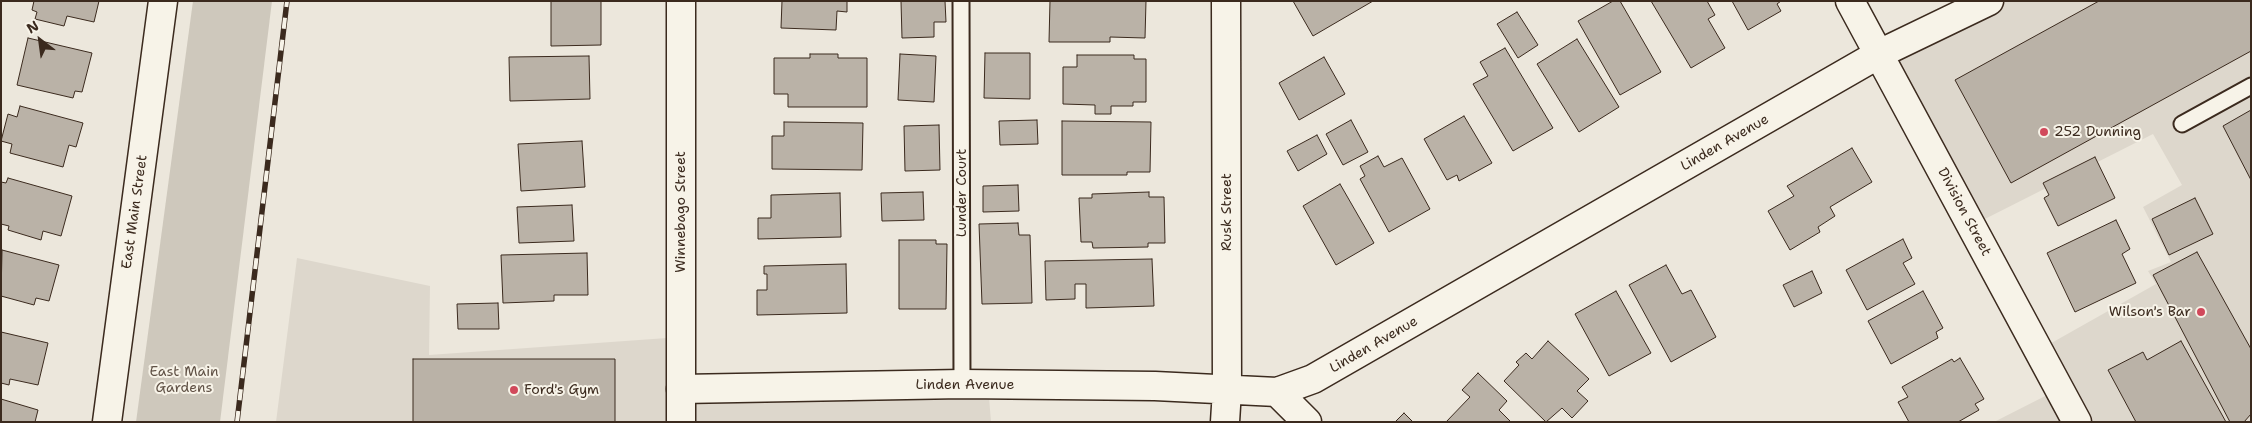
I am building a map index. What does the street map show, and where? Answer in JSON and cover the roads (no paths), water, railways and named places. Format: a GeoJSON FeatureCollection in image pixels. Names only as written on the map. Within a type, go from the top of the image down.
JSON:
{"type":"FeatureCollection","features":[{"type":"Feature","properties":{"kind":"street","name":"East Main Street"},"geometry":{"type":"LineString","coordinates":[[107,422],[163,1]]}},
{"type":"Feature","properties":{"kind":"street","name":"Winnebago Street"},"geometry":{"type":"LineString","coordinates":[[680,422],[681,1]]}},
{"type":"Feature","properties":{"kind":"street","name":"Rusk Street"},"geometry":{"type":"LineString","coordinates":[[1225,422],[1227,390],[1226,1]]}},
{"type":"Feature","properties":{"kind":"street","name":"Division Street"},"geometry":{"type":"LineString","coordinates":[[1850,1],[2077,422]]}},
{"type":"Feature","properties":{"kind":"street","name":"Linden Avenue"},"geometry":{"type":"LineString","coordinates":[[681,389],[962,384],[1156,386],[1277,392],[1314,379],[1879,54],[1988,1]]}},
{"type":"Feature","properties":{"kind":"street"},"geometry":{"type":"LineString","coordinates":[[1277,392],[1307,422]]}},
{"type":"Feature","properties":{"kind":"lane","name":"Lunder Court"},"geometry":{"type":"LineString","coordinates":[[961,1],[962,384]]}},
{"type":"Feature","properties":{"kind":"lane"},"geometry":{"type":"LineString","coordinates":[[2182,124],[2251,86]]}},
{"type":"Feature","properties":{"kind":"railway"},"geometry":{"type":"LineString","coordinates":[[237,422],[287,1]]}},
{"type":"Feature","properties":{"kind":"place","name":"252 Dunning"},"geometry":{"type":"Point","coordinates":[2044,132]}},
{"type":"Feature","properties":{"kind":"place","name":"Wilson's Bar"},"geometry":{"type":"Point","coordinates":[2201,312]}},
{"type":"Feature","properties":{"kind":"place","name":"Ford's Gym"},"geometry":{"type":"Point","coordinates":[514,390]}},
{"type":"Feature","properties":{"kind":"park label","name":"East Main Gardens"},"geometry":{"type":"Point","coordinates":[184,380]}}]}
